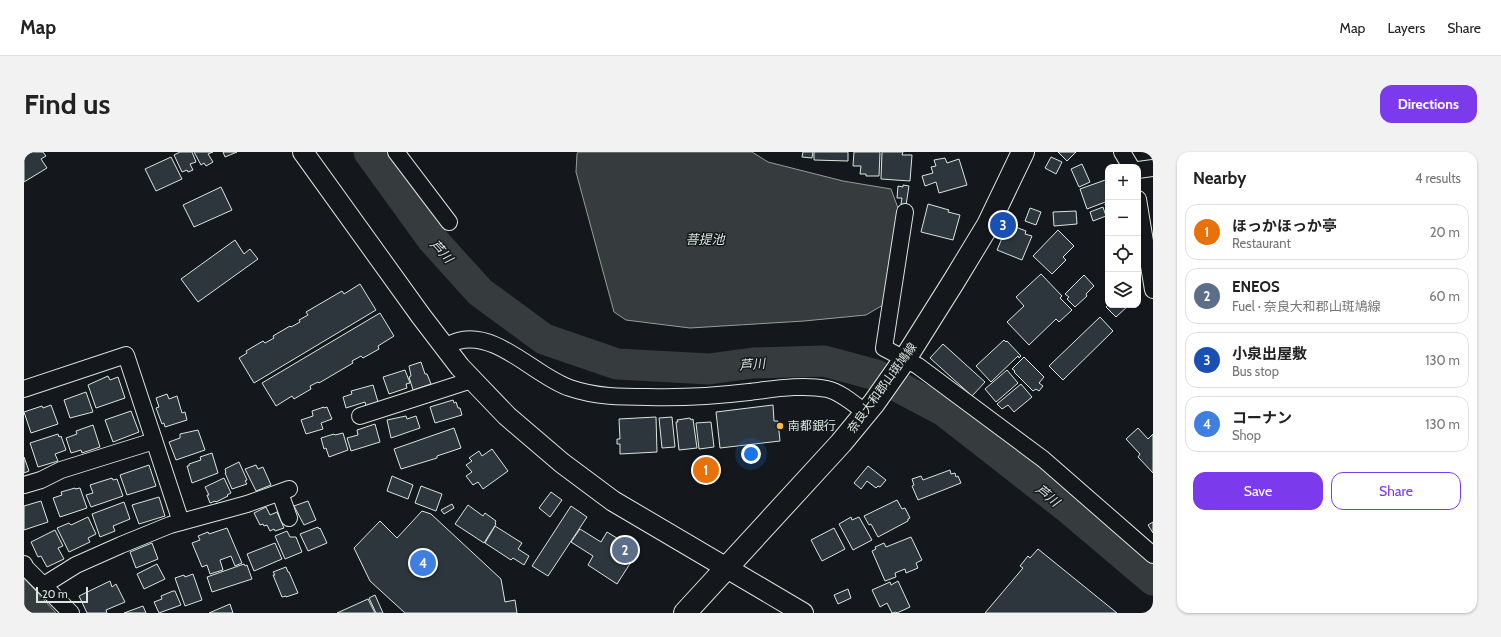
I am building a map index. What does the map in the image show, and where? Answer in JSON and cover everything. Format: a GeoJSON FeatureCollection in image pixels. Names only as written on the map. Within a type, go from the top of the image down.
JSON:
{"type":"FeatureCollection","features":[{"type":"Feature","properties":{"kind":"main road","name":"奈良大和郡山斑鳩線"},"geometry":{"type":"LineString","coordinates":[[685,613],[841,443],[870,408],[902,363],[954,282],[988,225],[1023,152]]}},
{"type":"Feature","properties":{"kind":"street"},"geometry":{"type":"LineString","coordinates":[[303,152],[390,275],[445,347],[472,380],[507,416],[562,463],[613,501],[803,613]]}},
{"type":"Feature","properties":{"kind":"street"},"geometry":{"type":"LineString","coordinates":[[396,152],[449,222]]}},
{"type":"Feature","properties":{"kind":"street"},"geometry":{"type":"LineString","coordinates":[[1122,152],[1129,164]]}},
{"type":"Feature","properties":{"kind":"street"},"geometry":{"type":"LineString","coordinates":[[1141,170],[1153,168]]}},
{"type":"Feature","properties":{"kind":"street"},"geometry":{"type":"LineString","coordinates":[[1138,200],[1153,290]]}},
{"type":"Feature","properties":{"kind":"street"},"geometry":{"type":"LineString","coordinates":[[905,212],[884,348],[902,363],[918,366],[1043,459],[1153,555]]}},
{"type":"Feature","properties":{"kind":"street"},"geometry":{"type":"LineString","coordinates":[[445,347],[458,341],[473,339],[490,344],[509,352],[554,381],[570,388],[591,394],[615,397],[673,398],[805,387],[829,389],[870,408]]}},
{"type":"Feature","properties":{"kind":"street"},"geometry":{"type":"LineString","coordinates":[[24,389],[126,355],[181,522]]}},
{"type":"Feature","properties":{"kind":"street"},"geometry":{"type":"LineString","coordinates":[[360,416],[472,380]]}},
{"type":"Feature","properties":{"kind":"street"},"geometry":{"type":"LineString","coordinates":[[24,485],[41,480],[61,470],[154,441]]}},
{"type":"Feature","properties":{"kind":"street"},"geometry":{"type":"LineString","coordinates":[[44,584],[76,565],[170,525],[247,504],[285,491],[289,518]]}},
{"type":"Feature","properties":{"kind":"street"},"geometry":{"type":"LineString","coordinates":[[24,564],[26,568],[44,584],[71,613]]}},
{"type":"Feature","properties":{"kind":"water","name":"菩提池"},"geometry":{"type":"Polygon","coordinates":[[[578,152],[752,152],[768,162],[843,181],[891,189],[898,208],[883,305],[866,315],[804,321],[690,328],[626,320],[614,312],[576,172],[578,152]]]}},
{"type":"Feature","properties":{"kind":"water"},"geometry":{"type":"Polygon","coordinates":[[[24,578],[56,613],[24,613],[24,578]]]}},
{"type":"Feature","properties":{"kind":"building"},"geometry":{"type":"Polygon","coordinates":[[[24,152],[43,152],[46,156],[41,159],[47,168],[24,182],[24,152]]]}},
{"type":"Feature","properties":{"kind":"building"},"geometry":{"type":"Polygon","coordinates":[[[180,152],[192,152],[196,162],[190,164],[193,170],[182,172],[174,155],[180,152]]]}},
{"type":"Feature","properties":{"kind":"building"},"geometry":{"type":"Polygon","coordinates":[[[194,152],[213,152],[208,154],[213,162],[206,166],[204,163],[201,165],[194,152]]]}},
{"type":"Feature","properties":{"kind":"building"},"geometry":{"type":"Polygon","coordinates":[[[223,152],[237,152],[225,157],[223,152]]]}},
{"type":"Feature","properties":{"kind":"building"},"geometry":{"type":"Polygon","coordinates":[[[803,152],[813,152],[812,158],[802,157],[803,152]]]}},
{"type":"Feature","properties":{"kind":"building"},"geometry":{"type":"Polygon","coordinates":[[[814,152],[848,152],[848,161],[814,160],[814,152]]]}},
{"type":"Feature","properties":{"kind":"building"},"geometry":{"type":"Polygon","coordinates":[[[854,152],[880,152],[879,176],[866,176],[866,174],[860,174],[861,166],[853,166],[854,152]]]}},
{"type":"Feature","properties":{"kind":"building"},"geometry":{"type":"Polygon","coordinates":[[[882,152],[903,152],[902,155],[912,155],[910,181],[881,179],[882,152]]]}},
{"type":"Feature","properties":{"kind":"building"},"geometry":{"type":"Polygon","coordinates":[[[1058,152],[1076,152],[1067,161],[1058,152]]]}},
{"type":"Feature","properties":{"kind":"building"},"geometry":{"type":"Polygon","coordinates":[[[171,157],[182,179],[156,191],[145,169],[171,157]]]}},
{"type":"Feature","properties":{"kind":"building"},"geometry":{"type":"Polygon","coordinates":[[[1051,157],[1062,162],[1056,174],[1045,168],[1051,157]]]}},
{"type":"Feature","properties":{"kind":"building"},"geometry":{"type":"Polygon","coordinates":[[[945,158],[947,163],[959,159],[967,185],[939,193],[936,182],[925,186],[922,176],[933,173],[931,167],[936,166],[934,160],[945,158]]]}},
{"type":"Feature","properties":{"kind":"building"},"geometry":{"type":"Polygon","coordinates":[[[1082,164],[1090,182],[1079,187],[1071,169],[1082,164]]]}},
{"type":"Feature","properties":{"kind":"building"},"geometry":{"type":"Polygon","coordinates":[[[1105,180],[1105,202],[1087,209],[1080,189],[1105,180]]]}},
{"type":"Feature","properties":{"kind":"building"},"geometry":{"type":"Polygon","coordinates":[[[903,185],[909,186],[906,205],[901,204],[902,198],[897,198],[898,186],[903,187],[903,185]]]}},
{"type":"Feature","properties":{"kind":"building"},"geometry":{"type":"Polygon","coordinates":[[[221,187],[232,210],[194,227],[183,205],[221,187]]]}},
{"type":"Feature","properties":{"kind":"building"},"geometry":{"type":"Polygon","coordinates":[[[928,204],[960,215],[953,240],[921,232],[928,204]]]}},
{"type":"Feature","properties":{"kind":"building"},"geometry":{"type":"Polygon","coordinates":[[[1103,207],[1105,216],[1093,221],[1090,212],[1103,207]]]}},
{"type":"Feature","properties":{"kind":"building"},"geometry":{"type":"Polygon","coordinates":[[[1030,208],[1041,212],[1036,225],[1025,221],[1030,208]]]}},
{"type":"Feature","properties":{"kind":"building"},"geometry":{"type":"Polygon","coordinates":[[[1076,211],[1077,224],[1054,226],[1053,212],[1076,211]]]}},
{"type":"Feature","properties":{"kind":"building"},"geometry":{"type":"Polygon","coordinates":[[[1008,224],[1026,231],[1025,234],[1032,236],[1022,260],[997,250],[1008,224]]]}},
{"type":"Feature","properties":{"kind":"building"},"geometry":{"type":"Polygon","coordinates":[[[1058,230],[1074,246],[1063,257],[1066,260],[1052,274],[1033,256],[1058,230]]]}},
{"type":"Feature","properties":{"kind":"building"},"geometry":{"type":"Polygon","coordinates":[[[235,240],[244,254],[250,249],[258,259],[198,302],[181,279],[235,240]]]}},
{"type":"Feature","properties":{"kind":"building"},"geometry":{"type":"Polygon","coordinates":[[[1041,274],[1062,296],[1060,298],[1072,310],[1059,322],[1056,319],[1029,345],[1007,322],[1024,306],[1016,297],[1041,274]]]}},
{"type":"Feature","properties":{"kind":"building"},"geometry":{"type":"Polygon","coordinates":[[[1084,275],[1094,286],[1086,294],[1087,296],[1075,307],[1067,299],[1069,297],[1065,294],[1084,275]]]}},
{"type":"Feature","properties":{"kind":"building"},"geometry":{"type":"Polygon","coordinates":[[[360,284],[376,310],[254,383],[239,358],[247,353],[246,351],[263,341],[265,343],[274,338],[273,336],[300,322],[299,320],[308,315],[306,312],[342,291],[344,294],[360,284]]]}},
{"type":"Feature","properties":{"kind":"building"},"geometry":{"type":"Polygon","coordinates":[[[1107,308],[1126,308],[1116,317],[1107,308]]]}},
{"type":"Feature","properties":{"kind":"building"},"geometry":{"type":"Polygon","coordinates":[[[380,313],[394,336],[378,346],[379,349],[363,358],[361,356],[352,361],[353,363],[319,383],[318,382],[310,386],[311,389],[294,399],[292,396],[276,406],[262,383],[380,313]]]}},
{"type":"Feature","properties":{"kind":"building"},"geometry":{"type":"Polygon","coordinates":[[[1100,317],[1113,331],[1063,380],[1049,366],[1100,317]]]}},
{"type":"Feature","properties":{"kind":"building"},"geometry":{"type":"Polygon","coordinates":[[[1004,340],[1006,342],[1007,341],[1021,356],[1019,358],[1018,356],[991,382],[976,366],[1004,340]]]}},
{"type":"Feature","properties":{"kind":"building"},"geometry":{"type":"Polygon","coordinates":[[[943,344],[985,382],[972,396],[930,358],[943,344]]]}},
{"type":"Feature","properties":{"kind":"building"},"geometry":{"type":"Polygon","coordinates":[[[1024,357],[1044,377],[1039,383],[1043,386],[1039,391],[1036,389],[1033,391],[1012,369],[1024,357]]]}},
{"type":"Feature","properties":{"kind":"building"},"geometry":{"type":"Polygon","coordinates":[[[421,362],[425,374],[427,374],[431,384],[413,390],[409,377],[411,376],[409,366],[421,362]]]}},
{"type":"Feature","properties":{"kind":"building"},"geometry":{"type":"Polygon","coordinates":[[[405,370],[410,383],[406,384],[407,388],[389,394],[383,377],[405,370]]]}},
{"type":"Feature","properties":{"kind":"building"},"geometry":{"type":"Polygon","coordinates":[[[1007,370],[1018,383],[996,402],[985,389],[1007,370]]]}},
{"type":"Feature","properties":{"kind":"building"},"geometry":{"type":"Polygon","coordinates":[[[108,376],[110,380],[118,377],[125,398],[96,408],[88,385],[108,376]]]}},
{"type":"Feature","properties":{"kind":"building"},"geometry":{"type":"Polygon","coordinates":[[[1021,384],[1032,397],[1014,412],[1008,405],[1002,409],[997,404],[1021,384]]]}},
{"type":"Feature","properties":{"kind":"building"},"geometry":{"type":"Polygon","coordinates":[[[373,385],[378,402],[366,406],[365,402],[346,408],[343,397],[352,394],[351,391],[373,385]]]}},
{"type":"Feature","properties":{"kind":"building"},"geometry":{"type":"Polygon","coordinates":[[[86,392],[93,412],[70,418],[64,400],[86,392]]]}},
{"type":"Feature","properties":{"kind":"building"},"geometry":{"type":"Polygon","coordinates":[[[167,394],[169,399],[177,396],[182,413],[185,412],[187,420],[165,427],[164,423],[162,424],[156,408],[159,407],[156,398],[167,394]]]}},
{"type":"Feature","properties":{"kind":"building"},"geometry":{"type":"Polygon","coordinates":[[[453,400],[454,403],[456,402],[458,408],[460,408],[462,415],[435,423],[430,407],[453,400]]]}},
{"type":"Feature","properties":{"kind":"building"},"geometry":{"type":"Polygon","coordinates":[[[51,405],[58,424],[31,433],[24,412],[42,406],[43,408],[51,405]]]}},
{"type":"Feature","properties":{"kind":"building"},"geometry":{"type":"Polygon","coordinates":[[[773,405],[774,421],[778,421],[780,441],[720,448],[716,412],[773,405]]]}},
{"type":"Feature","properties":{"kind":"building"},"geometry":{"type":"Polygon","coordinates":[[[327,407],[332,419],[321,423],[323,429],[306,434],[301,420],[313,416],[312,411],[327,407]]]}},
{"type":"Feature","properties":{"kind":"building"},"geometry":{"type":"Polygon","coordinates":[[[131,411],[139,432],[113,442],[105,420],[131,411]]]}},
{"type":"Feature","properties":{"kind":"building"},"geometry":{"type":"Polygon","coordinates":[[[406,416],[407,419],[416,416],[420,428],[391,438],[387,420],[406,416]]]}},
{"type":"Feature","properties":{"kind":"building"},"geometry":{"type":"Polygon","coordinates":[[[656,417],[657,452],[620,454],[620,444],[617,444],[617,439],[620,439],[619,419],[656,417]]]}},
{"type":"Feature","properties":{"kind":"building"},"geometry":{"type":"Polygon","coordinates":[[[672,417],[675,447],[662,448],[659,418],[672,417]]]}},
{"type":"Feature","properties":{"kind":"building"},"geometry":{"type":"Polygon","coordinates":[[[690,418],[691,420],[693,419],[697,448],[679,450],[676,422],[678,422],[677,420],[690,418]]]}},
{"type":"Feature","properties":{"kind":"building"},"geometry":{"type":"Polygon","coordinates":[[[711,422],[714,447],[699,449],[696,423],[711,422]]]}},
{"type":"Feature","properties":{"kind":"building"},"geometry":{"type":"Polygon","coordinates":[[[375,424],[380,442],[351,451],[347,438],[358,435],[357,430],[375,424]]]}},
{"type":"Feature","properties":{"kind":"building"},"geometry":{"type":"Polygon","coordinates":[[[93,425],[100,447],[82,453],[81,450],[71,453],[66,438],[77,434],[76,431],[93,425]]]}},
{"type":"Feature","properties":{"kind":"building"},"geometry":{"type":"Polygon","coordinates":[[[454,428],[461,448],[437,456],[437,458],[401,469],[394,449],[454,428]]]}},
{"type":"Feature","properties":{"kind":"building"},"geometry":{"type":"Polygon","coordinates":[[[1138,428],[1148,439],[1153,434],[1153,473],[1138,457],[1140,454],[1126,439],[1138,428]]]}},
{"type":"Feature","properties":{"kind":"building"},"geometry":{"type":"Polygon","coordinates":[[[198,430],[205,450],[176,460],[169,442],[180,438],[180,434],[198,430]]]}},
{"type":"Feature","properties":{"kind":"building"},"geometry":{"type":"Polygon","coordinates":[[[343,433],[348,450],[329,457],[326,448],[324,449],[321,438],[343,433]]]}},
{"type":"Feature","properties":{"kind":"building"},"geometry":{"type":"Polygon","coordinates":[[[58,434],[59,437],[61,436],[66,450],[55,454],[58,461],[38,467],[30,443],[58,434]]]}},
{"type":"Feature","properties":{"kind":"building"},"geometry":{"type":"Polygon","coordinates":[[[492,449],[508,471],[483,489],[478,482],[473,485],[466,476],[472,472],[466,465],[472,461],[469,458],[479,451],[482,456],[492,449]]]}},
{"type":"Feature","properties":{"kind":"building"},"geometry":{"type":"Polygon","coordinates":[[[212,453],[218,473],[192,483],[187,466],[201,460],[200,457],[212,453]]]}},
{"type":"Feature","properties":{"kind":"building"},"geometry":{"type":"Polygon","coordinates":[[[24,457],[29,471],[24,473],[24,457]]]}},
{"type":"Feature","properties":{"kind":"building"},"geometry":{"type":"Polygon","coordinates":[[[239,462],[247,480],[245,481],[247,484],[232,489],[225,473],[225,469],[239,462]]]}},
{"type":"Feature","properties":{"kind":"building"},"geometry":{"type":"Polygon","coordinates":[[[149,465],[156,486],[127,495],[120,475],[149,465]]]}},
{"type":"Feature","properties":{"kind":"building"},"geometry":{"type":"Polygon","coordinates":[[[256,465],[258,469],[263,467],[271,485],[256,491],[245,469],[256,465]]]}},
{"type":"Feature","properties":{"kind":"building"},"geometry":{"type":"Polygon","coordinates":[[[868,466],[886,480],[880,487],[878,486],[876,488],[867,481],[861,489],[854,483],[868,466]]]}},
{"type":"Feature","properties":{"kind":"building"},"geometry":{"type":"Polygon","coordinates":[[[950,470],[951,474],[955,473],[956,477],[958,476],[961,483],[918,500],[912,486],[914,485],[912,479],[921,476],[923,480],[950,470]]]}},
{"type":"Feature","properties":{"kind":"building"},"geometry":{"type":"Polygon","coordinates":[[[392,476],[413,485],[408,499],[387,491],[392,476]]]}},
{"type":"Feature","properties":{"kind":"building"},"geometry":{"type":"Polygon","coordinates":[[[112,478],[113,480],[117,479],[123,496],[91,507],[86,495],[93,493],[90,485],[112,478]]]}},
{"type":"Feature","properties":{"kind":"building"},"geometry":{"type":"Polygon","coordinates":[[[224,478],[231,493],[216,502],[210,503],[207,495],[209,495],[205,487],[224,478]]]}},
{"type":"Feature","properties":{"kind":"building"},"geometry":{"type":"Polygon","coordinates":[[[421,486],[442,494],[436,511],[415,503],[421,486]]]}},
{"type":"Feature","properties":{"kind":"building"},"geometry":{"type":"Polygon","coordinates":[[[80,488],[87,508],[60,517],[53,498],[62,495],[61,492],[80,488]]]}},
{"type":"Feature","properties":{"kind":"building"},"geometry":{"type":"Polygon","coordinates":[[[551,492],[562,500],[550,517],[539,508],[551,492]]]}},
{"type":"Feature","properties":{"kind":"building"},"geometry":{"type":"Polygon","coordinates":[[[159,497],[165,516],[139,524],[132,505],[159,497]]]}},
{"type":"Feature","properties":{"kind":"building"},"geometry":{"type":"Polygon","coordinates":[[[897,500],[902,509],[905,508],[910,518],[908,521],[878,537],[871,524],[869,525],[864,516],[897,500]]]}},
{"type":"Feature","properties":{"kind":"building"},"geometry":{"type":"Polygon","coordinates":[[[41,501],[48,522],[24,530],[24,506],[41,501]]]}},
{"type":"Feature","properties":{"kind":"building"},"geometry":{"type":"Polygon","coordinates":[[[308,501],[316,520],[304,525],[294,506],[308,501]]]}},
{"type":"Feature","properties":{"kind":"building"},"geometry":{"type":"Polygon","coordinates":[[[124,502],[130,519],[113,526],[115,531],[100,537],[92,514],[124,502]]]}},
{"type":"Feature","properties":{"kind":"building"},"geometry":{"type":"Polygon","coordinates":[[[452,504],[454,508],[444,514],[441,510],[452,504]]]}},
{"type":"Feature","properties":{"kind":"building"},"geometry":{"type":"Polygon","coordinates":[[[468,505],[483,516],[485,513],[496,521],[496,524],[484,543],[455,524],[468,505]]]}},
{"type":"Feature","properties":{"kind":"building"},"geometry":{"type":"Polygon","coordinates":[[[571,506],[587,517],[548,576],[532,566],[571,506]]]}},
{"type":"Feature","properties":{"kind":"building"},"geometry":{"type":"Polygon","coordinates":[[[266,507],[270,515],[277,512],[284,528],[270,531],[267,525],[260,525],[254,513],[266,507]]]}},
{"type":"Feature","properties":{"kind":"building"},"geometry":{"type":"Polygon","coordinates":[[[422,511],[431,514],[501,579],[505,602],[515,600],[517,613],[405,613],[370,581],[354,548],[380,521],[397,538],[422,511]]]}},
{"type":"Feature","properties":{"kind":"building"},"geometry":{"type":"Polygon","coordinates":[[[88,517],[96,534],[88,538],[90,542],[69,552],[57,528],[69,523],[71,525],[88,517]]]}},
{"type":"Feature","properties":{"kind":"building"},"geometry":{"type":"Polygon","coordinates":[[[851,517],[852,520],[859,517],[872,540],[853,550],[839,524],[851,517]]]}},
{"type":"Feature","properties":{"kind":"building"},"geometry":{"type":"Polygon","coordinates":[[[1153,522],[1153,533],[1148,525],[1153,522]]]}},
{"type":"Feature","properties":{"kind":"building"},"geometry":{"type":"Polygon","coordinates":[[[495,526],[522,543],[518,549],[529,556],[524,565],[513,558],[511,560],[485,543],[495,526]]]}},
{"type":"Feature","properties":{"kind":"building"},"geometry":{"type":"Polygon","coordinates":[[[318,527],[319,529],[320,528],[327,543],[308,551],[300,534],[318,527]]]}},
{"type":"Feature","properties":{"kind":"building"},"geometry":{"type":"Polygon","coordinates":[[[227,528],[242,563],[235,566],[231,556],[220,560],[223,570],[210,574],[207,565],[202,567],[192,543],[200,540],[198,536],[227,528]]]}},
{"type":"Feature","properties":{"kind":"building"},"geometry":{"type":"Polygon","coordinates":[[[834,528],[845,549],[822,561],[811,540],[834,528]]]}},
{"type":"Feature","properties":{"kind":"building"},"geometry":{"type":"Polygon","coordinates":[[[580,529],[601,542],[607,532],[638,551],[617,584],[588,565],[593,556],[571,542],[580,529]]]}},
{"type":"Feature","properties":{"kind":"building"},"geometry":{"type":"Polygon","coordinates":[[[55,530],[63,546],[58,548],[64,559],[47,567],[41,556],[38,557],[31,542],[55,530]]]}},
{"type":"Feature","properties":{"kind":"building"},"geometry":{"type":"Polygon","coordinates":[[[287,531],[290,537],[296,537],[302,552],[285,559],[275,536],[287,531]]]}},
{"type":"Feature","properties":{"kind":"building"},"geometry":{"type":"Polygon","coordinates":[[[911,537],[922,560],[916,563],[918,568],[906,573],[905,569],[895,573],[896,577],[885,581],[872,551],[876,549],[875,547],[884,543],[886,547],[911,537]]]}},
{"type":"Feature","properties":{"kind":"building"},"geometry":{"type":"Polygon","coordinates":[[[152,543],[158,559],[136,568],[130,552],[152,543]]]}},
{"type":"Feature","properties":{"kind":"building"},"geometry":{"type":"Polygon","coordinates":[[[275,543],[282,559],[254,571],[247,554],[275,543]]]}},
{"type":"Feature","properties":{"kind":"building"},"geometry":{"type":"Polygon","coordinates":[[[1038,549],[1117,613],[985,613],[1023,568],[1020,566],[1028,556],[1030,558],[1038,549]]]}},
{"type":"Feature","properties":{"kind":"building"},"geometry":{"type":"Polygon","coordinates":[[[157,564],[165,579],[144,589],[137,574],[157,564]]]}},
{"type":"Feature","properties":{"kind":"building"},"geometry":{"type":"Polygon","coordinates":[[[244,564],[245,566],[247,565],[252,579],[212,592],[207,577],[244,564]]]}},
{"type":"Feature","properties":{"kind":"building"},"geometry":{"type":"Polygon","coordinates":[[[286,567],[298,593],[282,597],[273,572],[286,567]]]}},
{"type":"Feature","properties":{"kind":"building"},"geometry":{"type":"Polygon","coordinates":[[[193,574],[202,600],[185,606],[175,578],[193,574]]]}},
{"type":"Feature","properties":{"kind":"building"},"geometry":{"type":"Polygon","coordinates":[[[110,581],[112,587],[116,584],[125,602],[106,610],[107,613],[87,613],[79,596],[110,581]]]}},
{"type":"Feature","properties":{"kind":"building"},"geometry":{"type":"Polygon","coordinates":[[[898,581],[910,607],[897,613],[892,613],[887,603],[880,607],[872,590],[890,582],[891,585],[898,581]]]}},
{"type":"Feature","properties":{"kind":"building"},"geometry":{"type":"Polygon","coordinates":[[[848,589],[851,598],[838,604],[834,595],[848,589]]]}},
{"type":"Feature","properties":{"kind":"building"},"geometry":{"type":"Polygon","coordinates":[[[175,591],[181,605],[159,613],[154,602],[162,599],[161,596],[175,591]]]}},
{"type":"Feature","properties":{"kind":"building"},"geometry":{"type":"Polygon","coordinates":[[[375,595],[383,613],[376,613],[369,598],[375,595]]]}},
{"type":"Feature","properties":{"kind":"building"},"geometry":{"type":"Polygon","coordinates":[[[368,599],[375,613],[337,613],[368,599]]]}},
{"type":"Feature","properties":{"kind":"building"},"geometry":{"type":"Polygon","coordinates":[[[230,604],[233,613],[209,613],[230,604]]]}},
{"type":"Feature","properties":{"kind":"building"},"geometry":{"type":"Polygon","coordinates":[[[143,606],[146,613],[124,613],[143,606]]]}},
{"type":"Feature","properties":{"kind":"waterway","name":"芦川"},"geometry":{"type":"LineString","coordinates":[[369,152],[432,239],[480,292],[544,339],[617,364],[709,369],[753,363],[824,361],[876,375],[944,411],[1068,508],[1153,580]]}},
{"type":"Feature","properties":{"kind":"place","name":"小泉出屋敷"},"geometry":{"type":"Point","coordinates":[1003,225]}},
{"type":"Feature","properties":{"kind":"place","name":"南都銀行"},"geometry":{"type":"Point","coordinates":[780,426]}},
{"type":"Feature","properties":{"kind":"place","name":"ほっかほっか亭"},"geometry":{"type":"Point","coordinates":[706,470]}},
{"type":"Feature","properties":{"kind":"place","name":"ENEOS"},"geometry":{"type":"Point","coordinates":[625,550]}},
{"type":"Feature","properties":{"kind":"place","name":"コーナン"},"geometry":{"type":"Point","coordinates":[423,563]}}]}
